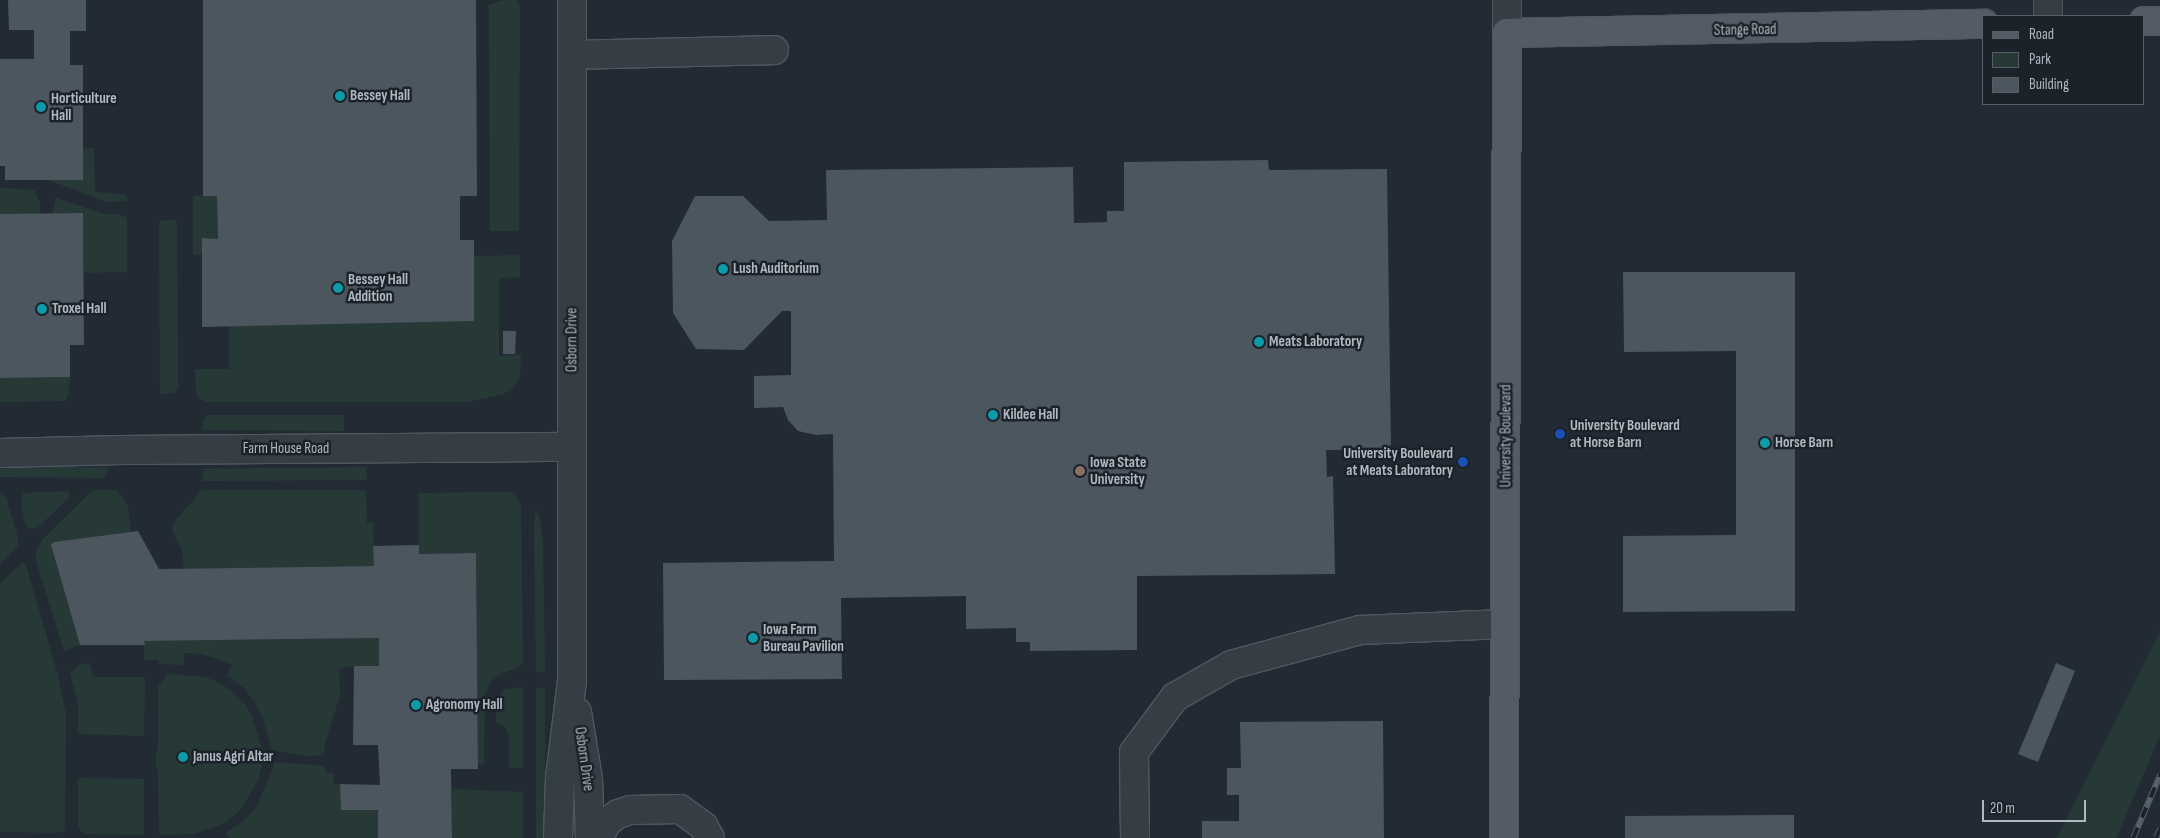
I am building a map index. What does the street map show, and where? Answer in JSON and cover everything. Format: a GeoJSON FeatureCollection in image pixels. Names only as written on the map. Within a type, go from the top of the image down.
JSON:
{"type":"FeatureCollection","features":[{"type":"Feature","properties":{"kind":"main road"},"geometry":{"type":"LineString","coordinates":[[2145,21],[2160,21]]}},
{"type":"Feature","properties":{"kind":"main road","name":"Stange Road"},"geometry":{"type":"LineString","coordinates":[[1507,33],[1982,24]]}},
{"type":"Feature","properties":{"kind":"main road","name":"University Boulevard"},"geometry":{"type":"LineString","coordinates":[[1504,838],[1507,33]]}},
{"type":"Feature","properties":{"kind":"street","name":"Osborn Drive"},"geometry":{"type":"LineString","coordinates":[[558,838],[560,778],[572,680],[572,0]]}},
{"type":"Feature","properties":{"kind":"street"},"geometry":{"type":"LineString","coordinates":[[1506,0],[1507,33]]}},
{"type":"Feature","properties":{"kind":"street"},"geometry":{"type":"LineString","coordinates":[[2048,0],[2048,15]]}},
{"type":"Feature","properties":{"kind":"street"},"geometry":{"type":"LineString","coordinates":[[572,55],[774,50]]}},
{"type":"Feature","properties":{"kind":"street","name":"Farm House Road"},"geometry":{"type":"LineString","coordinates":[[0,453],[572,447]]}},
{"type":"Feature","properties":{"kind":"street"},"geometry":{"type":"LineString","coordinates":[[1135,838],[1134,752],[1175,697],[1231,665],[1360,630],[1505,624]]}},
{"type":"Feature","properties":{"kind":"street","name":"Osborn Drive"},"geometry":{"type":"LineString","coordinates":[[572,680],[588,779],[590,838]]}},
{"type":"Feature","properties":{"kind":"street"},"geometry":{"type":"LineString","coordinates":[[598,838],[608,822],[618,814],[630,810],[680,809],[703,826],[710,838]]}},
{"type":"Feature","properties":{"kind":"green space"},"geometry":{"type":"Polygon","coordinates":[[[504,0],[517,0],[520,8],[519,231],[490,231],[489,5],[504,0]]]}},
{"type":"Feature","properties":{"kind":"green space"},"geometry":{"type":"Polygon","coordinates":[[[94,148],[95,192],[126,195],[128,201],[106,202],[49,180],[83,180],[83,149],[94,148]]]}},
{"type":"Feature","properties":{"kind":"green space"},"geometry":{"type":"Polygon","coordinates":[[[0,188],[34,190],[40,203],[40,214],[0,214],[0,188]]]}},
{"type":"Feature","properties":{"kind":"green space"},"geometry":{"type":"Polygon","coordinates":[[[193,196],[217,196],[218,239],[202,238],[202,254],[193,255],[193,196]]]}},
{"type":"Feature","properties":{"kind":"green space"},"geometry":{"type":"Polygon","coordinates":[[[56,198],[104,214],[118,214],[127,218],[127,272],[84,273],[83,213],[52,214],[56,198]]]}},
{"type":"Feature","properties":{"kind":"green space"},"geometry":{"type":"Polygon","coordinates":[[[174,220],[177,224],[178,388],[174,393],[160,394],[159,221],[174,220]]]}},
{"type":"Feature","properties":{"kind":"green space"},"geometry":{"type":"Polygon","coordinates":[[[520,255],[520,277],[499,278],[499,356],[521,355],[520,377],[514,386],[504,394],[468,402],[206,402],[199,398],[196,392],[195,369],[229,369],[229,326],[474,256],[520,255]]]}},
{"type":"Feature","properties":{"kind":"green space"},"geometry":{"type":"Polygon","coordinates":[[[70,377],[68,396],[65,401],[0,402],[0,378],[70,377]]]}},
{"type":"Feature","properties":{"kind":"green space"},"geometry":{"type":"Polygon","coordinates":[[[209,415],[344,415],[344,431],[202,430],[204,418],[209,415]]]}},
{"type":"Feature","properties":{"kind":"green space"},"geometry":{"type":"Polygon","coordinates":[[[0,467],[109,467],[104,478],[0,477],[0,467]]]}},
{"type":"Feature","properties":{"kind":"green space"},"geometry":{"type":"Polygon","coordinates":[[[366,467],[367,480],[203,481],[203,469],[366,467]]]}},
{"type":"Feature","properties":{"kind":"green space"},"geometry":{"type":"Polygon","coordinates":[[[93,490],[116,490],[128,506],[131,532],[54,542],[51,546],[80,645],[64,651],[36,561],[36,552],[42,540],[93,490]]]}},
{"type":"Feature","properties":{"kind":"green space"},"geometry":{"type":"Polygon","coordinates":[[[202,490],[366,490],[367,523],[373,522],[374,566],[184,569],[182,550],[172,530],[174,522],[202,490]]]}},
{"type":"Feature","properties":{"kind":"green space"},"geometry":{"type":"Polygon","coordinates":[[[0,491],[6,497],[18,538],[18,545],[0,564],[0,491]]]}},
{"type":"Feature","properties":{"kind":"green space"},"geometry":{"type":"Polygon","coordinates":[[[69,491],[69,498],[37,528],[30,529],[26,526],[21,505],[23,493],[69,491]]]}},
{"type":"Feature","properties":{"kind":"green space"},"geometry":{"type":"Polygon","coordinates":[[[510,492],[518,498],[521,508],[523,662],[515,669],[502,673],[491,681],[485,693],[484,764],[478,764],[476,553],[419,554],[419,493],[510,492]]]}},
{"type":"Feature","properties":{"kind":"green space"},"geometry":{"type":"Polygon","coordinates":[[[536,510],[540,519],[543,541],[545,673],[536,672],[534,524],[536,510]]]}},
{"type":"Feature","properties":{"kind":"green space"},"geometry":{"type":"Polygon","coordinates":[[[23,562],[26,565],[57,672],[66,713],[65,825],[64,831],[58,833],[0,832],[0,583],[23,562]]]}},
{"type":"Feature","properties":{"kind":"green space"},"geometry":{"type":"Polygon","coordinates":[[[2160,631],[2160,736],[2116,838],[2057,838],[2160,631]]]}},
{"type":"Feature","properties":{"kind":"green space"},"geometry":{"type":"Polygon","coordinates":[[[379,638],[379,666],[354,666],[339,669],[340,696],[325,743],[324,755],[307,756],[272,750],[263,719],[255,703],[244,688],[227,675],[232,665],[225,661],[190,653],[184,653],[184,665],[159,664],[158,660],[144,660],[144,641],[379,638]]]}},
{"type":"Feature","properties":{"kind":"green space"},"geometry":{"type":"Polygon","coordinates":[[[89,663],[93,677],[145,677],[144,736],[78,734],[78,703],[70,673],[81,664],[89,663]]]}},
{"type":"Feature","properties":{"kind":"green space"},"geometry":{"type":"Polygon","coordinates":[[[168,674],[205,677],[220,683],[234,693],[245,704],[252,716],[262,750],[262,764],[258,780],[241,809],[227,822],[194,834],[159,835],[158,771],[155,763],[158,744],[158,687],[168,674]]]}},
{"type":"Feature","properties":{"kind":"green space"},"geometry":{"type":"Polygon","coordinates":[[[523,687],[523,768],[509,768],[509,737],[506,728],[496,722],[496,708],[500,695],[505,689],[523,687]]]}},
{"type":"Feature","properties":{"kind":"green space"},"geometry":{"type":"Polygon","coordinates":[[[545,687],[545,838],[536,838],[536,688],[545,687]]]}},
{"type":"Feature","properties":{"kind":"green space"},"geometry":{"type":"Polygon","coordinates":[[[275,762],[325,766],[326,773],[333,773],[334,784],[340,784],[341,810],[378,810],[378,838],[229,838],[226,833],[248,817],[257,806],[275,762]]]}},
{"type":"Feature","properties":{"kind":"green space"},"geometry":{"type":"Polygon","coordinates":[[[78,778],[144,779],[144,835],[83,834],[78,826],[78,778]]]}},
{"type":"Feature","properties":{"kind":"green space"},"geometry":{"type":"Polygon","coordinates":[[[452,789],[523,792],[523,838],[452,838],[452,789]]]}},
{"type":"Feature","properties":{"kind":"building","name":"Horticulture Hall"},"geometry":{"type":"Polygon","coordinates":[[[8,0],[86,0],[86,31],[70,31],[70,65],[83,65],[83,180],[5,180],[5,166],[0,166],[0,59],[34,59],[34,30],[9,30],[8,0]]]}},
{"type":"Feature","properties":{"kind":"building","name":"Bessey Hall"},"geometry":{"type":"Polygon","coordinates":[[[203,0],[476,0],[477,196],[460,196],[460,240],[474,240],[474,321],[202,327],[202,238],[218,239],[217,196],[203,196],[203,0]]]}},
{"type":"Feature","properties":{"kind":"building","name":"Kildee Hall"},"geometry":{"type":"Polygon","coordinates":[[[1268,160],[1269,170],[1387,169],[1391,449],[1326,450],[1327,477],[1333,476],[1335,574],[1137,576],[1137,650],[1030,651],[1030,642],[1016,642],[1016,628],[966,629],[966,596],[841,598],[842,679],[664,680],[663,563],[834,561],[833,434],[816,435],[798,431],[788,420],[783,407],[754,408],[754,376],[791,375],[791,311],[782,311],[744,350],[696,349],[673,313],[672,241],[695,196],[743,196],[769,221],[827,220],[826,170],[1073,167],[1074,223],[1107,222],[1107,211],[1124,211],[1124,162],[1268,160]]]}},
{"type":"Feature","properties":{"kind":"building","name":"Troxel Hall"},"geometry":{"type":"Polygon","coordinates":[[[83,213],[84,345],[70,345],[70,377],[0,378],[0,214],[83,213]]]}},
{"type":"Feature","properties":{"kind":"building","name":"Horse Barn"},"geometry":{"type":"Polygon","coordinates":[[[1623,272],[1795,272],[1795,611],[1623,612],[1623,536],[1736,535],[1736,351],[1624,352],[1623,272]]]}},
{"type":"Feature","properties":{"kind":"building"},"geometry":{"type":"Polygon","coordinates":[[[503,331],[516,331],[515,354],[503,354],[503,331]]]}},
{"type":"Feature","properties":{"kind":"building","name":"Agronomy Hall"},"geometry":{"type":"Polygon","coordinates":[[[138,531],[159,569],[374,566],[373,546],[419,545],[419,554],[476,553],[478,769],[451,769],[452,838],[378,838],[378,810],[341,810],[340,784],[380,785],[378,745],[353,745],[354,666],[379,666],[379,638],[144,641],[145,645],[80,645],[51,545],[54,542],[138,531]]]}},
{"type":"Feature","properties":{"kind":"building"},"geometry":{"type":"Polygon","coordinates":[[[2056,663],[2075,671],[2038,762],[2018,754],[2056,663]]]}},
{"type":"Feature","properties":{"kind":"building"},"geometry":{"type":"Polygon","coordinates":[[[1383,721],[1384,838],[1202,838],[1202,821],[1239,821],[1239,795],[1227,795],[1227,768],[1241,768],[1240,722],[1383,721]]]}},
{"type":"Feature","properties":{"kind":"building"},"geometry":{"type":"Polygon","coordinates":[[[1794,815],[1794,838],[1625,838],[1625,816],[1794,815]]]}},
{"type":"Feature","properties":{"kind":"railway"},"geometry":{"type":"LineString","coordinates":[[2133,838],[2160,775]]}},
{"type":"Feature","properties":{"kind":"railway"},"geometry":{"type":"LineString","coordinates":[[2156,838],[2160,829]]}},
{"type":"Feature","properties":{"kind":"place","name":"Bessey Hall"},"geometry":{"type":"Point","coordinates":[340,96]}},
{"type":"Feature","properties":{"kind":"place","name":"Horticulture Hall"},"geometry":{"type":"Point","coordinates":[41,107]}},
{"type":"Feature","properties":{"kind":"place","name":"Lush Auditorium"},"geometry":{"type":"Point","coordinates":[723,269]}},
{"type":"Feature","properties":{"kind":"place","name":"Bessey Hall Addition"},"geometry":{"type":"Point","coordinates":[338,288]}},
{"type":"Feature","properties":{"kind":"place","name":"Troxel Hall"},"geometry":{"type":"Point","coordinates":[42,309]}},
{"type":"Feature","properties":{"kind":"place","name":"Meats Laboratory"},"geometry":{"type":"Point","coordinates":[1259,342]}},
{"type":"Feature","properties":{"kind":"place","name":"Kildee Hall"},"geometry":{"type":"Point","coordinates":[993,415]}},
{"type":"Feature","properties":{"kind":"place","name":"University Boulevard at Horse Barn"},"geometry":{"type":"Point","coordinates":[1560,434]}},
{"type":"Feature","properties":{"kind":"place","name":"Horse Barn"},"geometry":{"type":"Point","coordinates":[1765,443]}},
{"type":"Feature","properties":{"kind":"place","name":"University Boulevard at Meats Laboratory"},"geometry":{"type":"Point","coordinates":[1463,462]}},
{"type":"Feature","properties":{"kind":"place","name":"Iowa State University"},"geometry":{"type":"Point","coordinates":[1080,471]}},
{"type":"Feature","properties":{"kind":"place","name":"Iowa Farm Bureau Pavilion"},"geometry":{"type":"Point","coordinates":[753,638]}},
{"type":"Feature","properties":{"kind":"place","name":"Agronomy Hall"},"geometry":{"type":"Point","coordinates":[416,705]}},
{"type":"Feature","properties":{"kind":"place","name":"Janus Agri Altar"},"geometry":{"type":"Point","coordinates":[183,757]}}]}
